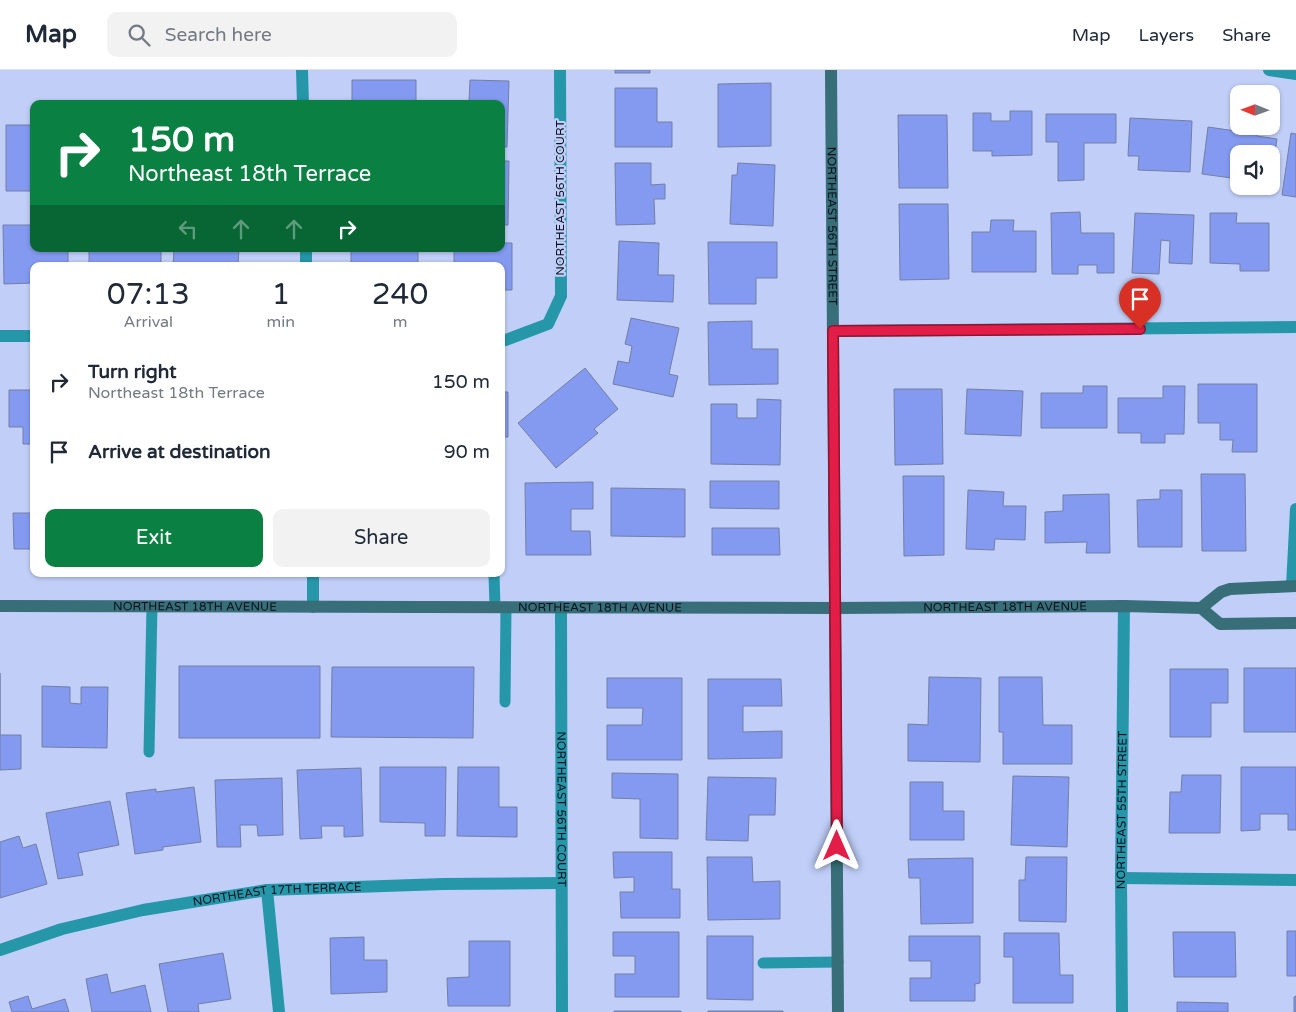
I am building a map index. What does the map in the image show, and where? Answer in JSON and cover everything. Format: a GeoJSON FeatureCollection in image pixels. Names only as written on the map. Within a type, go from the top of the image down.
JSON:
{"type":"FeatureCollection","features":[{"type":"Feature","properties":{"kind":"street"},"geometry":{"type":"LineString","coordinates":[[302,70],[303,100]]}},
{"type":"Feature","properties":{"kind":"street","name":"NORTHEAST 56TH COURT"},"geometry":{"type":"LineString","coordinates":[[505,340],[548,324],[561,296],[560,70]]}},
{"type":"Feature","properties":{"kind":"street","name":"NORTHEAST 56TH STREET"},"geometry":{"type":"LineString","coordinates":[[831,70],[838,1012]]}},
{"type":"Feature","properties":{"kind":"street"},"geometry":{"type":"LineString","coordinates":[[1270,70],[1296,74]]}},
{"type":"Feature","properties":{"kind":"street"},"geometry":{"type":"LineString","coordinates":[[833,331],[1296,327]]}},
{"type":"Feature","properties":{"kind":"street"},"geometry":{"type":"LineString","coordinates":[[0,336],[30,336]]}},
{"type":"Feature","properties":{"kind":"street"},"geometry":{"type":"LineString","coordinates":[[1296,509],[1294,586],[1230,589],[1221,592],[1201,608],[1220,624],[1296,623]]}},
{"type":"Feature","properties":{"kind":"street"},"geometry":{"type":"LineString","coordinates":[[313,577],[313,607]]}},
{"type":"Feature","properties":{"kind":"street","name":"NORTHEAST 18TH AVENUE"},"geometry":{"type":"LineString","coordinates":[[0,606],[835,608],[1124,606],[1201,608]]}},
{"type":"Feature","properties":{"kind":"street","name":"NORTHEAST 55TH STREET"},"geometry":{"type":"LineString","coordinates":[[1122,1012],[1124,606]]}},
{"type":"Feature","properties":{"kind":"street","name":"NORTHEAST 56TH COURT"},"geometry":{"type":"LineString","coordinates":[[561,607],[560,883],[562,1012]]}},
{"type":"Feature","properties":{"kind":"street"},"geometry":{"type":"LineString","coordinates":[[1122,878],[1296,880]]}},
{"type":"Feature","properties":{"kind":"street","name":"NORTHEAST 17TH TERRACE"},"geometry":{"type":"LineString","coordinates":[[0,950],[62,929],[116,916],[267,890],[443,884],[560,883]]}},
{"type":"Feature","properties":{"kind":"street"},"geometry":{"type":"LineString","coordinates":[[267,890],[279,1012]]}},
{"type":"Feature","properties":{"kind":"lane"},"geometry":{"type":"LineString","coordinates":[[495,577],[500,607],[505,702]]}},
{"type":"Feature","properties":{"kind":"lane"},"geometry":{"type":"LineString","coordinates":[[148,752],[152,606]]}},
{"type":"Feature","properties":{"kind":"lane"},"geometry":{"type":"LineString","coordinates":[[763,963],[838,962]]}},
{"type":"Feature","properties":{"kind":"building"},"geometry":{"type":"Polygon","coordinates":[[[615,70],[650,70],[650,73],[615,73],[615,70]]]}},
{"type":"Feature","properties":{"kind":"building"},"geometry":{"type":"Polygon","coordinates":[[[352,80],[416,80],[416,100],[352,100],[352,80]]]}},
{"type":"Feature","properties":{"kind":"building"},"geometry":{"type":"Polygon","coordinates":[[[470,80],[509,81],[507,147],[505,147],[505,100],[469,100],[470,80]]]}},
{"type":"Feature","properties":{"kind":"building"},"geometry":{"type":"Polygon","coordinates":[[[771,83],[771,146],[718,147],[718,84],[771,83]]]}},
{"type":"Feature","properties":{"kind":"building"},"geometry":{"type":"Polygon","coordinates":[[[615,88],[657,88],[657,122],[672,122],[672,147],[615,147],[615,88]]]}},
{"type":"Feature","properties":{"kind":"building"},"geometry":{"type":"Polygon","coordinates":[[[1010,111],[1032,111],[1032,155],[992,156],[992,151],[973,151],[973,113],[991,113],[991,121],[1010,121],[1010,111]]]}},
{"type":"Feature","properties":{"kind":"building"},"geometry":{"type":"Polygon","coordinates":[[[1046,114],[1116,114],[1116,143],[1084,143],[1084,180],[1058,181],[1058,142],[1046,142],[1046,114]]]}},
{"type":"Feature","properties":{"kind":"building"},"geometry":{"type":"Polygon","coordinates":[[[898,115],[947,115],[948,188],[899,188],[898,115]]]}},
{"type":"Feature","properties":{"kind":"building"},"geometry":{"type":"Polygon","coordinates":[[[1130,118],[1192,121],[1190,172],[1138,170],[1139,156],[1128,156],[1130,118]]]}},
{"type":"Feature","properties":{"kind":"building"},"geometry":{"type":"Polygon","coordinates":[[[6,125],[30,125],[30,191],[6,191],[6,125]]]}},
{"type":"Feature","properties":{"kind":"building"},"geometry":{"type":"Polygon","coordinates":[[[1208,127],[1230,130],[1230,135],[1257,135],[1277,139],[1276,145],[1230,145],[1230,178],[1202,174],[1208,127]]]}},
{"type":"Feature","properties":{"kind":"building"},"geometry":{"type":"Polygon","coordinates":[[[1291,133],[1296,134],[1296,197],[1282,195],[1291,133]]]}},
{"type":"Feature","properties":{"kind":"building"},"geometry":{"type":"Polygon","coordinates":[[[505,161],[509,161],[508,225],[505,225],[505,161]]]}},
{"type":"Feature","properties":{"kind":"building"},"geometry":{"type":"Polygon","coordinates":[[[615,163],[651,163],[651,185],[665,184],[665,199],[654,199],[655,224],[616,225],[615,163]]]}},
{"type":"Feature","properties":{"kind":"building"},"geometry":{"type":"Polygon","coordinates":[[[738,163],[775,165],[773,226],[730,224],[732,175],[737,175],[738,163]]]}},
{"type":"Feature","properties":{"kind":"building"},"geometry":{"type":"Polygon","coordinates":[[[899,204],[948,204],[949,279],[900,280],[899,204]]]}},
{"type":"Feature","properties":{"kind":"building"},"geometry":{"type":"Polygon","coordinates":[[[1080,212],[1081,233],[1114,233],[1114,273],[1097,273],[1097,265],[1078,265],[1078,274],[1052,274],[1051,213],[1080,212]]]}},
{"type":"Feature","properties":{"kind":"building"},"geometry":{"type":"Polygon","coordinates":[[[1135,213],[1194,215],[1192,264],[1169,263],[1170,241],[1161,240],[1159,274],[1132,273],[1135,213]]]}},
{"type":"Feature","properties":{"kind":"building"},"geometry":{"type":"Polygon","coordinates":[[[1210,213],[1237,213],[1236,223],[1269,223],[1269,271],[1240,271],[1240,264],[1210,263],[1210,213]]]}},
{"type":"Feature","properties":{"kind":"building"},"geometry":{"type":"Polygon","coordinates":[[[991,220],[1014,220],[1013,231],[1036,231],[1036,272],[972,272],[972,232],[990,232],[991,220]]]}},
{"type":"Feature","properties":{"kind":"building"},"geometry":{"type":"Polygon","coordinates":[[[3,225],[30,225],[30,252],[68,252],[68,262],[30,262],[30,283],[4,284],[3,225]]]}},
{"type":"Feature","properties":{"kind":"building"},"geometry":{"type":"Polygon","coordinates":[[[619,241],[659,243],[658,275],[674,275],[673,302],[617,300],[619,241]]]}},
{"type":"Feature","properties":{"kind":"building"},"geometry":{"type":"Polygon","coordinates":[[[708,242],[777,242],[777,278],[756,278],[756,304],[709,304],[708,242]]]}},
{"type":"Feature","properties":{"kind":"building"},"geometry":{"type":"Polygon","coordinates":[[[505,243],[512,243],[512,290],[505,290],[505,262],[454,262],[454,252],[505,252],[505,243]]]}},
{"type":"Feature","properties":{"kind":"building"},"geometry":{"type":"Polygon","coordinates":[[[89,252],[161,252],[161,262],[89,262],[89,252]]]}},
{"type":"Feature","properties":{"kind":"building"},"geometry":{"type":"Polygon","coordinates":[[[174,252],[239,252],[238,262],[173,262],[174,252]]]}},
{"type":"Feature","properties":{"kind":"building"},"geometry":{"type":"Polygon","coordinates":[[[351,252],[418,252],[418,262],[351,262],[351,252]]]}},
{"type":"Feature","properties":{"kind":"building"},"geometry":{"type":"Polygon","coordinates":[[[631,318],[679,328],[669,374],[678,376],[673,397],[613,384],[618,361],[629,363],[632,346],[625,344],[631,318]]]}},
{"type":"Feature","properties":{"kind":"building"},"geometry":{"type":"Polygon","coordinates":[[[752,321],[752,349],[778,349],[778,384],[709,385],[708,322],[752,321]]]}},
{"type":"Feature","properties":{"kind":"building"},"geometry":{"type":"Polygon","coordinates":[[[585,368],[618,409],[594,429],[598,433],[556,468],[518,423],[585,368]]]}},
{"type":"Feature","properties":{"kind":"building"},"geometry":{"type":"Polygon","coordinates":[[[1198,384],[1257,384],[1257,452],[1232,452],[1233,440],[1220,440],[1220,423],[1198,423],[1198,384]]]}},
{"type":"Feature","properties":{"kind":"building"},"geometry":{"type":"Polygon","coordinates":[[[1083,386],[1107,386],[1107,428],[1041,428],[1041,393],[1083,393],[1083,386]]]}},
{"type":"Feature","properties":{"kind":"building"},"geometry":{"type":"Polygon","coordinates":[[[1163,386],[1185,386],[1184,434],[1165,434],[1165,443],[1141,443],[1141,433],[1118,433],[1118,398],[1163,398],[1163,386]]]}},
{"type":"Feature","properties":{"kind":"building"},"geometry":{"type":"Polygon","coordinates":[[[894,389],[942,389],[943,464],[895,465],[894,389]]]}},
{"type":"Feature","properties":{"kind":"building"},"geometry":{"type":"Polygon","coordinates":[[[967,389],[1023,391],[1021,436],[965,434],[967,389]]]}},
{"type":"Feature","properties":{"kind":"building"},"geometry":{"type":"Polygon","coordinates":[[[9,390],[30,390],[30,444],[23,444],[23,427],[9,427],[9,390]]]}},
{"type":"Feature","properties":{"kind":"building"},"geometry":{"type":"Polygon","coordinates":[[[505,392],[508,392],[508,437],[505,437],[505,392]]]}},
{"type":"Feature","properties":{"kind":"building"},"geometry":{"type":"Polygon","coordinates":[[[757,399],[781,400],[780,465],[711,464],[711,404],[737,404],[737,418],[757,418],[757,399]]]}},
{"type":"Feature","properties":{"kind":"building"},"geometry":{"type":"Polygon","coordinates":[[[1201,474],[1245,474],[1246,551],[1202,551],[1201,474]]]}},
{"type":"Feature","properties":{"kind":"building"},"geometry":{"type":"Polygon","coordinates":[[[903,476],[944,476],[944,555],[904,556],[903,476]]]}},
{"type":"Feature","properties":{"kind":"building"},"geometry":{"type":"Polygon","coordinates":[[[710,481],[779,481],[779,509],[710,508],[710,481]]]}},
{"type":"Feature","properties":{"kind":"building"},"geometry":{"type":"Polygon","coordinates":[[[593,482],[593,509],[571,509],[571,531],[590,531],[591,555],[526,555],[525,483],[593,482]]]}},
{"type":"Feature","properties":{"kind":"building"},"geometry":{"type":"Polygon","coordinates":[[[611,488],[685,489],[685,537],[611,536],[611,488]]]}},
{"type":"Feature","properties":{"kind":"building"},"geometry":{"type":"Polygon","coordinates":[[[968,490],[1004,492],[1003,506],[1026,506],[1025,540],[995,539],[994,550],[966,549],[968,490]]]}},
{"type":"Feature","properties":{"kind":"building"},"geometry":{"type":"Polygon","coordinates":[[[1160,490],[1182,490],[1182,547],[1138,547],[1137,500],[1160,499],[1160,490]]]}},
{"type":"Feature","properties":{"kind":"building"},"geometry":{"type":"Polygon","coordinates":[[[1109,494],[1110,553],[1086,553],[1087,542],[1045,543],[1045,512],[1063,511],[1063,495],[1109,494]]]}},
{"type":"Feature","properties":{"kind":"building"},"geometry":{"type":"Polygon","coordinates":[[[13,513],[30,513],[30,549],[14,549],[13,513]]]}},
{"type":"Feature","properties":{"kind":"building"},"geometry":{"type":"Polygon","coordinates":[[[712,528],[779,528],[780,555],[712,555],[712,528]]]}},
{"type":"Feature","properties":{"kind":"building"},"geometry":{"type":"Polygon","coordinates":[[[179,666],[320,666],[320,738],[179,738],[179,666]]]}},
{"type":"Feature","properties":{"kind":"building"},"geometry":{"type":"Polygon","coordinates":[[[332,667],[474,667],[473,738],[331,737],[332,667]]]}},
{"type":"Feature","properties":{"kind":"building"},"geometry":{"type":"Polygon","coordinates":[[[1244,668],[1296,668],[1296,732],[1244,732],[1244,668]]]}},
{"type":"Feature","properties":{"kind":"building"},"geometry":{"type":"Polygon","coordinates":[[[1170,669],[1228,669],[1228,703],[1211,703],[1211,737],[1170,737],[1170,669]]]}},
{"type":"Feature","properties":{"kind":"building"},"geometry":{"type":"Polygon","coordinates":[[[929,677],[981,678],[980,762],[908,761],[908,724],[928,725],[929,677]]]}},
{"type":"Feature","properties":{"kind":"building"},"geometry":{"type":"Polygon","coordinates":[[[999,677],[1042,677],[1043,725],[1072,725],[1072,764],[1003,764],[1003,732],[999,732],[999,677]]]}},
{"type":"Feature","properties":{"kind":"building"},"geometry":{"type":"Polygon","coordinates":[[[607,678],[682,678],[682,760],[607,760],[607,725],[642,725],[643,708],[607,708],[607,678]]]}},
{"type":"Feature","properties":{"kind":"building"},"geometry":{"type":"Polygon","coordinates":[[[708,679],[781,679],[782,706],[743,706],[743,732],[782,731],[782,758],[708,759],[708,679]]]}},
{"type":"Feature","properties":{"kind":"building"},"geometry":{"type":"Polygon","coordinates":[[[42,686],[70,687],[70,703],[81,704],[81,687],[108,687],[107,748],[42,747],[42,686]]]}},
{"type":"Feature","properties":{"kind":"building"},"geometry":{"type":"Polygon","coordinates":[[[0,735],[21,735],[21,769],[0,770],[0,735]]]}},
{"type":"Feature","properties":{"kind":"building"},"geometry":{"type":"Polygon","coordinates":[[[380,767],[446,767],[445,836],[425,836],[425,823],[380,822],[380,767]]]}},
{"type":"Feature","properties":{"kind":"building"},"geometry":{"type":"Polygon","coordinates":[[[458,767],[499,767],[499,807],[517,807],[517,837],[457,836],[458,767]]]}},
{"type":"Feature","properties":{"kind":"building"},"geometry":{"type":"Polygon","coordinates":[[[1241,767],[1296,767],[1296,830],[1288,830],[1288,814],[1260,814],[1260,830],[1241,831],[1241,767]]]}},
{"type":"Feature","properties":{"kind":"building"},"geometry":{"type":"Polygon","coordinates":[[[361,768],[363,836],[344,837],[344,826],[321,826],[322,838],[300,839],[297,770],[361,768]]]}},
{"type":"Feature","properties":{"kind":"building"},"geometry":{"type":"Polygon","coordinates":[[[612,773],[678,774],[678,839],[640,838],[640,799],[612,798],[612,773]]]}},
{"type":"Feature","properties":{"kind":"building"},"geometry":{"type":"Polygon","coordinates":[[[1182,775],[1221,775],[1220,833],[1169,833],[1170,792],[1181,792],[1182,775]]]}},
{"type":"Feature","properties":{"kind":"building"},"geometry":{"type":"Polygon","coordinates":[[[1013,776],[1069,777],[1067,847],[1011,845],[1013,776]]]}},
{"type":"Feature","properties":{"kind":"building"},"geometry":{"type":"Polygon","coordinates":[[[708,777],[776,778],[775,815],[749,815],[748,841],[706,840],[708,777]]]}},
{"type":"Feature","properties":{"kind":"building"},"geometry":{"type":"Polygon","coordinates":[[[282,778],[283,835],[258,836],[257,825],[240,825],[241,847],[217,847],[215,780],[282,778]]]}},
{"type":"Feature","properties":{"kind":"building"},"geometry":{"type":"Polygon","coordinates":[[[910,782],[943,782],[943,811],[964,811],[964,840],[910,840],[910,782]]]}},
{"type":"Feature","properties":{"kind":"building"},"geometry":{"type":"Polygon","coordinates":[[[194,787],[201,842],[163,847],[163,850],[135,854],[126,793],[156,789],[156,792],[194,787]]]}},
{"type":"Feature","properties":{"kind":"building"},"geometry":{"type":"Polygon","coordinates":[[[110,801],[119,845],[78,853],[83,875],[58,879],[46,813],[110,801]]]}},
{"type":"Feature","properties":{"kind":"building"},"geometry":{"type":"Polygon","coordinates":[[[19,836],[23,848],[36,844],[47,884],[0,898],[0,842],[19,836]]]}},
{"type":"Feature","properties":{"kind":"building"},"geometry":{"type":"Polygon","coordinates":[[[613,852],[672,852],[672,889],[680,889],[680,918],[621,918],[620,892],[634,892],[634,877],[614,878],[613,852]]]}},
{"type":"Feature","properties":{"kind":"building"},"geometry":{"type":"Polygon","coordinates":[[[707,857],[752,857],[753,882],[780,881],[780,919],[708,920],[707,857]]]}},
{"type":"Feature","properties":{"kind":"building"},"geometry":{"type":"Polygon","coordinates":[[[1026,857],[1067,857],[1066,922],[1019,921],[1019,880],[1025,880],[1026,857]]]}},
{"type":"Feature","properties":{"kind":"building"},"geometry":{"type":"Polygon","coordinates":[[[973,858],[973,923],[921,924],[920,878],[909,878],[908,859],[973,858]]]}},
{"type":"Feature","properties":{"kind":"building"},"geometry":{"type":"Polygon","coordinates":[[[1287,931],[1296,931],[1296,976],[1287,976],[1287,931]]]}},
{"type":"Feature","properties":{"kind":"building"},"geometry":{"type":"Polygon","coordinates":[[[613,932],[679,932],[679,997],[615,997],[615,974],[635,974],[635,956],[613,956],[613,932]]]}},
{"type":"Feature","properties":{"kind":"building"},"geometry":{"type":"Polygon","coordinates":[[[1173,932],[1235,932],[1236,977],[1174,977],[1173,932]]]}},
{"type":"Feature","properties":{"kind":"building"},"geometry":{"type":"Polygon","coordinates":[[[1004,933],[1059,933],[1060,975],[1073,975],[1073,1003],[1013,1003],[1013,957],[1004,957],[1004,933]]]}},
{"type":"Feature","properties":{"kind":"building"},"geometry":{"type":"Polygon","coordinates":[[[707,936],[753,936],[753,1000],[707,999],[707,936]]]}},
{"type":"Feature","properties":{"kind":"building"},"geometry":{"type":"Polygon","coordinates":[[[909,936],[980,936],[980,983],[975,984],[975,1001],[910,1001],[910,978],[931,978],[931,961],[909,961],[909,936]]]}},
{"type":"Feature","properties":{"kind":"building"},"geometry":{"type":"Polygon","coordinates":[[[364,937],[364,960],[387,960],[387,992],[331,994],[330,938],[364,937]]]}},
{"type":"Feature","properties":{"kind":"building"},"geometry":{"type":"Polygon","coordinates":[[[469,941],[510,941],[510,1006],[448,1006],[447,978],[469,977],[469,941]]]}},
{"type":"Feature","properties":{"kind":"building"},"geometry":{"type":"Polygon","coordinates":[[[223,953],[231,999],[198,1004],[199,1012],[168,1012],[159,964],[223,953]]]}},
{"type":"Feature","properties":{"kind":"building"},"geometry":{"type":"Polygon","coordinates":[[[107,974],[111,993],[145,985],[151,1012],[92,1012],[86,979],[107,974]]]}},
{"type":"Feature","properties":{"kind":"building"},"geometry":{"type":"Polygon","coordinates":[[[28,996],[32,1009],[65,999],[69,1012],[12,1012],[9,1002],[28,996]]]}},
{"type":"Feature","properties":{"kind":"building"},"geometry":{"type":"Polygon","coordinates":[[[1296,996],[1296,1012],[1294,1012],[1294,997],[1296,996]]]}},
{"type":"Feature","properties":{"kind":"building"},"geometry":{"type":"Polygon","coordinates":[[[1177,1002],[1228,1003],[1228,1012],[1177,1012],[1177,1002]]]}},
{"type":"Feature","properties":{"kind":"building"},"geometry":{"type":"Polygon","coordinates":[[[681,1011],[681,1012],[614,1012],[681,1011]]]}},
{"type":"Feature","properties":{"kind":"building"},"geometry":{"type":"Polygon","coordinates":[[[783,1011],[783,1012],[708,1012],[783,1011]]]}},
{"type":"Feature","properties":{"kind":"route"},"geometry":{"type":"LineString","coordinates":[[837,846],[833,331],[1140,329]]}}]}
